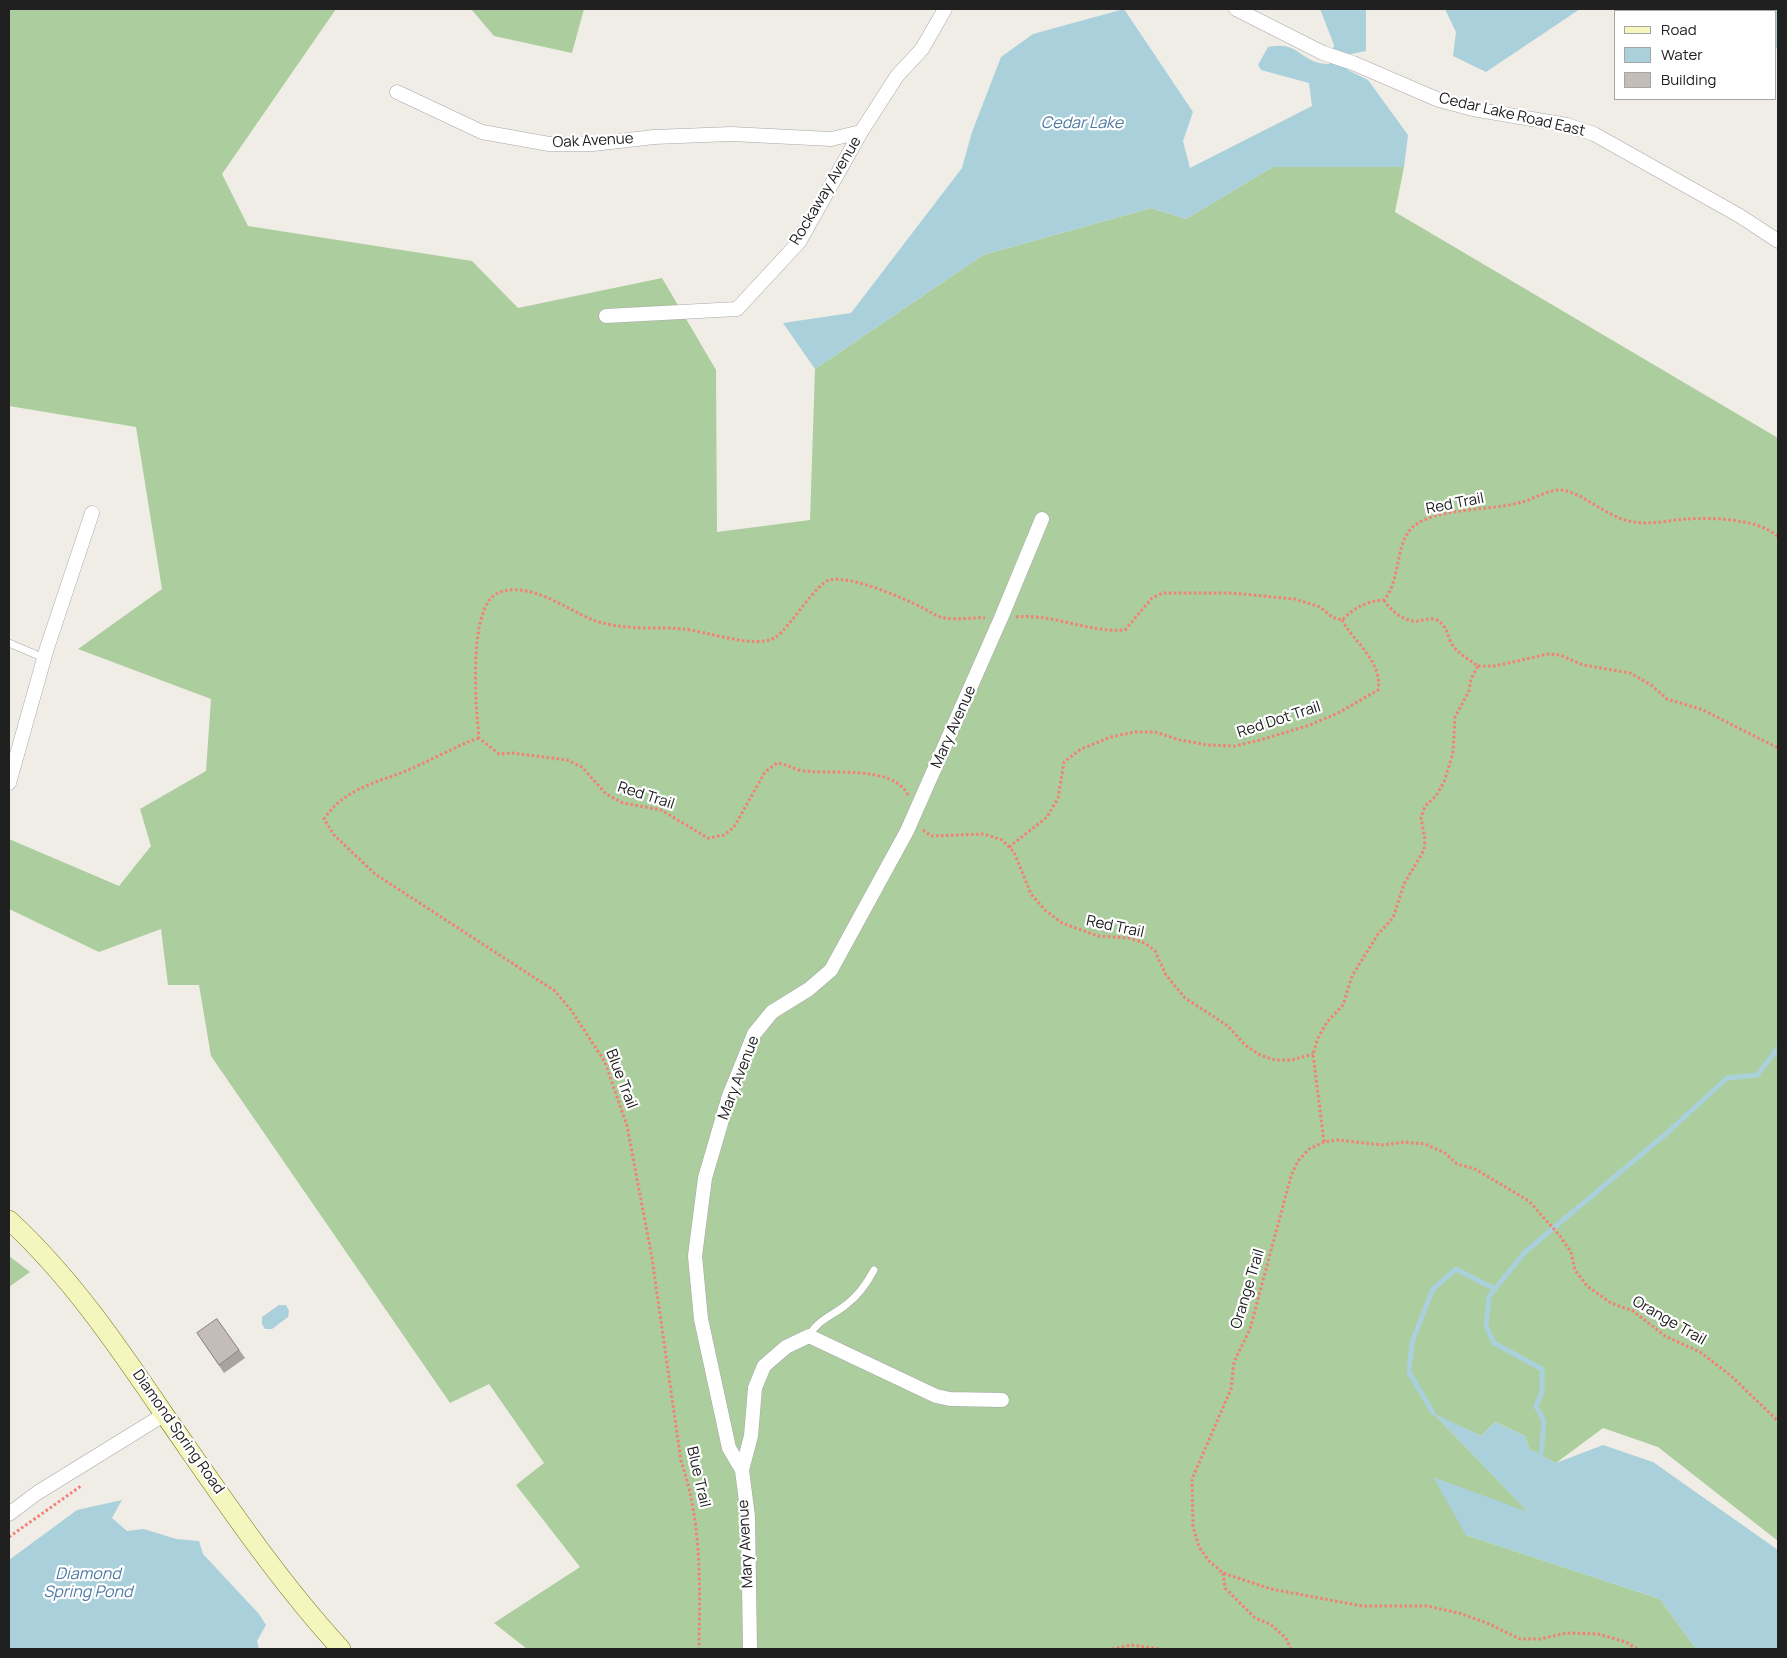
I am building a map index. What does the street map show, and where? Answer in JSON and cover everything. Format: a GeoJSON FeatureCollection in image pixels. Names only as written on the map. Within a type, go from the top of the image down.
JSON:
{"type":"FeatureCollection","features":[{"type":"Feature","properties":{"kind":"street","name":"Rockaway Avenue"},"geometry":{"type":"LineString","coordinates":[[606,316],[738,309],[799,242],[861,132],[897,76],[922,49],[945,9]]}},
{"type":"Feature","properties":{"kind":"street","name":"Cedar Lake Road East"},"geometry":{"type":"LineString","coordinates":[[1236,9],[1324,53],[1353,63],[1439,100],[1473,109],[1567,124],[1594,134],[1731,211],[1778,241]]}},
{"type":"Feature","properties":{"kind":"street","name":"Oak Avenue"},"geometry":{"type":"LineString","coordinates":[[397,92],[482,132],[549,144],[740,134]]}},
{"type":"Feature","properties":{"kind":"street","name":"Rockaway Avenue"},"geometry":{"type":"LineString","coordinates":[[740,134],[831,139],[861,132]]}},
{"type":"Feature","properties":{"kind":"street"},"geometry":{"type":"LineString","coordinates":[[9,783],[44,658],[92,513]]}},
{"type":"Feature","properties":{"kind":"street","name":"Mary Avenue"},"geometry":{"type":"LineString","coordinates":[[750,1649],[748,1517],[742,1470],[729,1448],[701,1319],[695,1256],[705,1178],[729,1096],[754,1034],[772,1012],[809,989],[831,970],[914,815],[1001,618],[1042,519]]}},
{"type":"Feature","properties":{"kind":"street","name":"Diamond Spring Road"},"geometry":{"type":"LineString","coordinates":[[9,1220],[41,1251],[73,1289],[133,1367],[252,1538],[341,1649]]}},
{"type":"Feature","properties":{"kind":"street"},"geometry":{"type":"LineString","coordinates":[[742,1470],[751,1436],[756,1388],[764,1366],[786,1347],[809,1336],[936,1396],[950,1399],[1002,1400]]}},
{"type":"Feature","properties":{"kind":"street"},"geometry":{"type":"LineString","coordinates":[[9,1514],[37,1493],[164,1414]]}},
{"type":"Feature","properties":{"kind":"lane"},"geometry":{"type":"LineString","coordinates":[[9,643],[44,658]]}},
{"type":"Feature","properties":{"kind":"lane"},"geometry":{"type":"LineString","coordinates":[[809,1336],[814,1326],[847,1304],[865,1286],[874,1270]]}},
{"type":"Feature","properties":{"kind":"path","name":"Red Trail"},"geometry":{"type":"LineString","coordinates":[[1384,600],[1392,590],[1402,541],[1408,531],[1418,523],[1430,517],[1505,507],[1556,490],[1569,491],[1616,518],[1633,522],[1690,519],[1734,522],[1757,525],[1778,537]]}},
{"type":"Feature","properties":{"kind":"path"},"geometry":{"type":"LineString","coordinates":[[479,738],[476,678],[480,620],[486,603],[497,594],[518,589],[537,595],[596,621],[621,627],[650,630],[682,629],[752,642],[774,638],[787,626],[819,585],[829,580],[845,580],[864,585],[916,605],[939,617],[1001,618],[1028,615],[1067,621],[1110,631],[1125,630],[1152,598],[1162,593],[1204,592],[1295,599],[1320,607],[1332,617],[1342,620],[1367,602],[1384,600],[1390,609],[1400,616],[1416,621],[1434,619],[1444,624],[1451,643],[1459,652],[1478,666],[1495,666],[1548,654],[1560,655],[1583,665],[1630,673],[1651,685],[1667,698],[1704,710],[1778,748]]}},
{"type":"Feature","properties":{"kind":"path","name":"Red Dot Trail"},"geometry":{"type":"LineString","coordinates":[[1009,847],[1047,817],[1058,798],[1064,762],[1082,749],[1111,737],[1135,732],[1156,732],[1180,740],[1208,745],[1235,746],[1310,725],[1378,690],[1377,669],[1342,620]]}},
{"type":"Feature","properties":{"kind":"path"},"geometry":{"type":"LineString","coordinates":[[1324,1142],[1313,1054],[1318,1038],[1327,1022],[1343,1006],[1352,976],[1378,934],[1393,918],[1404,884],[1424,850],[1426,840],[1421,818],[1425,806],[1436,796],[1444,782],[1453,753],[1455,718],[1469,691],[1471,679],[1478,666]]}},
{"type":"Feature","properties":{"kind":"path","name":"Red Trail"},"geometry":{"type":"LineString","coordinates":[[479,738],[499,754],[512,753],[567,760],[582,767],[606,794],[623,803],[662,810],[708,838],[724,836],[734,827],[765,772],[777,764],[788,765],[798,770],[876,775],[907,792],[919,827],[931,836],[984,834],[1002,840],[1014,852],[1031,894],[1045,910],[1062,923],[1098,936],[1128,938],[1145,943],[1155,951],[1166,975],[1186,998],[1228,1026],[1245,1045],[1260,1055],[1275,1060],[1292,1060],[1313,1054]]}},
{"type":"Feature","properties":{"kind":"path","name":"Blue Trail"},"geometry":{"type":"LineString","coordinates":[[479,738],[464,742],[441,755],[355,790],[330,809],[324,819],[334,835],[375,874],[555,992],[571,1010],[605,1062],[627,1126],[654,1266],[681,1461],[691,1490],[698,1534],[699,1649]]}},
{"type":"Feature","properties":{"kind":"path","name":"Orange Trail"},"geometry":{"type":"LineString","coordinates":[[1637,1649],[1626,1642],[1598,1634],[1566,1633],[1540,1639],[1520,1638],[1459,1613],[1427,1606],[1362,1606],[1327,1601],[1271,1589],[1224,1573],[1209,1561],[1199,1548],[1193,1526],[1192,1479],[1230,1389],[1234,1362],[1250,1328],[1291,1176],[1298,1161],[1308,1149],[1324,1142],[1337,1140],[1382,1146],[1404,1142],[1425,1144],[1445,1153],[1457,1164],[1475,1169],[1529,1201],[1560,1236],[1571,1252],[1574,1270],[1587,1286],[1611,1303],[1633,1311],[1665,1336],[1700,1352],[1730,1375],[1778,1421]]}},
{"type":"Feature","properties":{"kind":"path"},"geometry":{"type":"LineString","coordinates":[[9,1538],[88,1480]]}},
{"type":"Feature","properties":{"kind":"path"},"geometry":{"type":"LineString","coordinates":[[1224,1573],[1225,1588],[1255,1618],[1270,1624],[1286,1638],[1291,1649]]}},
{"type":"Feature","properties":{"kind":"path"},"geometry":{"type":"LineString","coordinates":[[1112,1649],[1131,1645],[1160,1649]]}},
{"type":"Feature","properties":{"kind":"green space"},"geometry":{"type":"Polygon","coordinates":[[[9,9],[336,9],[222,174],[248,226],[472,261],[518,308],[662,278],[716,370],[717,532],[810,520],[815,369],[983,255],[1151,208],[1186,219],[1273,167],[1404,167],[1395,212],[1778,438],[1778,1541],[1658,1447],[1603,1428],[1556,1463],[1529,1449],[1525,1436],[1495,1422],[1481,1436],[1434,1414],[1529,1513],[1466,1535],[1660,1599],[1696,1649],[527,1649],[494,1623],[580,1567],[516,1485],[544,1463],[489,1384],[450,1403],[211,1056],[199,985],[168,985],[161,929],[99,952],[9,909],[9,839],[119,886],[151,846],[140,809],[206,771],[211,699],[78,649],[162,589],[136,427],[9,406],[9,9]]]}},
{"type":"Feature","properties":{"kind":"green space"},"geometry":{"type":"Polygon","coordinates":[[[471,9],[584,9],[572,53],[494,36],[471,9]]]}},
{"type":"Feature","properties":{"kind":"green space"},"geometry":{"type":"Polygon","coordinates":[[[9,1256],[30,1272],[9,1287],[9,1256]]]}},
{"type":"Feature","properties":{"kind":"water","name":"Cedar Lake"},"geometry":{"type":"Polygon","coordinates":[[[1124,9],[1193,112],[1183,141],[1190,168],[1312,106],[1309,83],[1261,70],[1258,65],[1268,47],[1287,47],[1319,63],[1329,64],[1334,45],[1320,9],[1366,9],[1366,51],[1351,54],[1348,70],[1368,80],[1408,135],[1404,167],[1273,167],[1186,219],[1151,208],[983,255],[815,369],[783,323],[851,313],[962,168],[972,132],[1001,57],[1033,34],[1124,9]]]}},
{"type":"Feature","properties":{"kind":"water"},"geometry":{"type":"Polygon","coordinates":[[[1445,9],[1580,9],[1486,72],[1453,56],[1456,32],[1445,9]]]}},
{"type":"Feature","properties":{"kind":"water"},"geometry":{"type":"Polygon","coordinates":[[[1712,9],[1778,9],[1778,49],[1777,10],[1712,9]]]}},
{"type":"Feature","properties":{"kind":"water"},"geometry":{"type":"Polygon","coordinates":[[[279,1305],[286,1305],[289,1311],[288,1317],[272,1329],[265,1329],[262,1324],[262,1317],[279,1305]]]}},
{"type":"Feature","properties":{"kind":"water"},"geometry":{"type":"Polygon","coordinates":[[[1433,1413],[1481,1436],[1495,1422],[1525,1436],[1529,1449],[1556,1463],[1603,1445],[1653,1462],[1778,1550],[1778,1649],[1696,1649],[1660,1599],[1466,1535],[1433,1477],[1528,1512],[1433,1413]]]}},
{"type":"Feature","properties":{"kind":"water","name":"Diamond Spring Pond"},"geometry":{"type":"Polygon","coordinates":[[[122,1500],[112,1518],[127,1531],[144,1529],[176,1539],[199,1541],[203,1554],[259,1614],[266,1625],[257,1641],[259,1649],[9,1649],[9,1560],[77,1510],[122,1500]]]}},
{"type":"Feature","properties":{"kind":"building"},"geometry":{"type":"Polygon","coordinates":[[[217,1319],[239,1350],[219,1365],[197,1333],[217,1319]]]}},
{"type":"Feature","properties":{"kind":"waterway"},"geometry":{"type":"LineString","coordinates":[[1541,1455],[1544,1421],[1536,1406],[1542,1392],[1542,1369],[1494,1343],[1486,1326],[1489,1296],[1525,1252],[1668,1132],[1727,1078],[1757,1075],[1778,1048]]}},
{"type":"Feature","properties":{"kind":"waterway"},"geometry":{"type":"LineString","coordinates":[[1433,1413],[1409,1372],[1412,1342],[1433,1289],[1456,1269],[1495,1289]]}}]}
